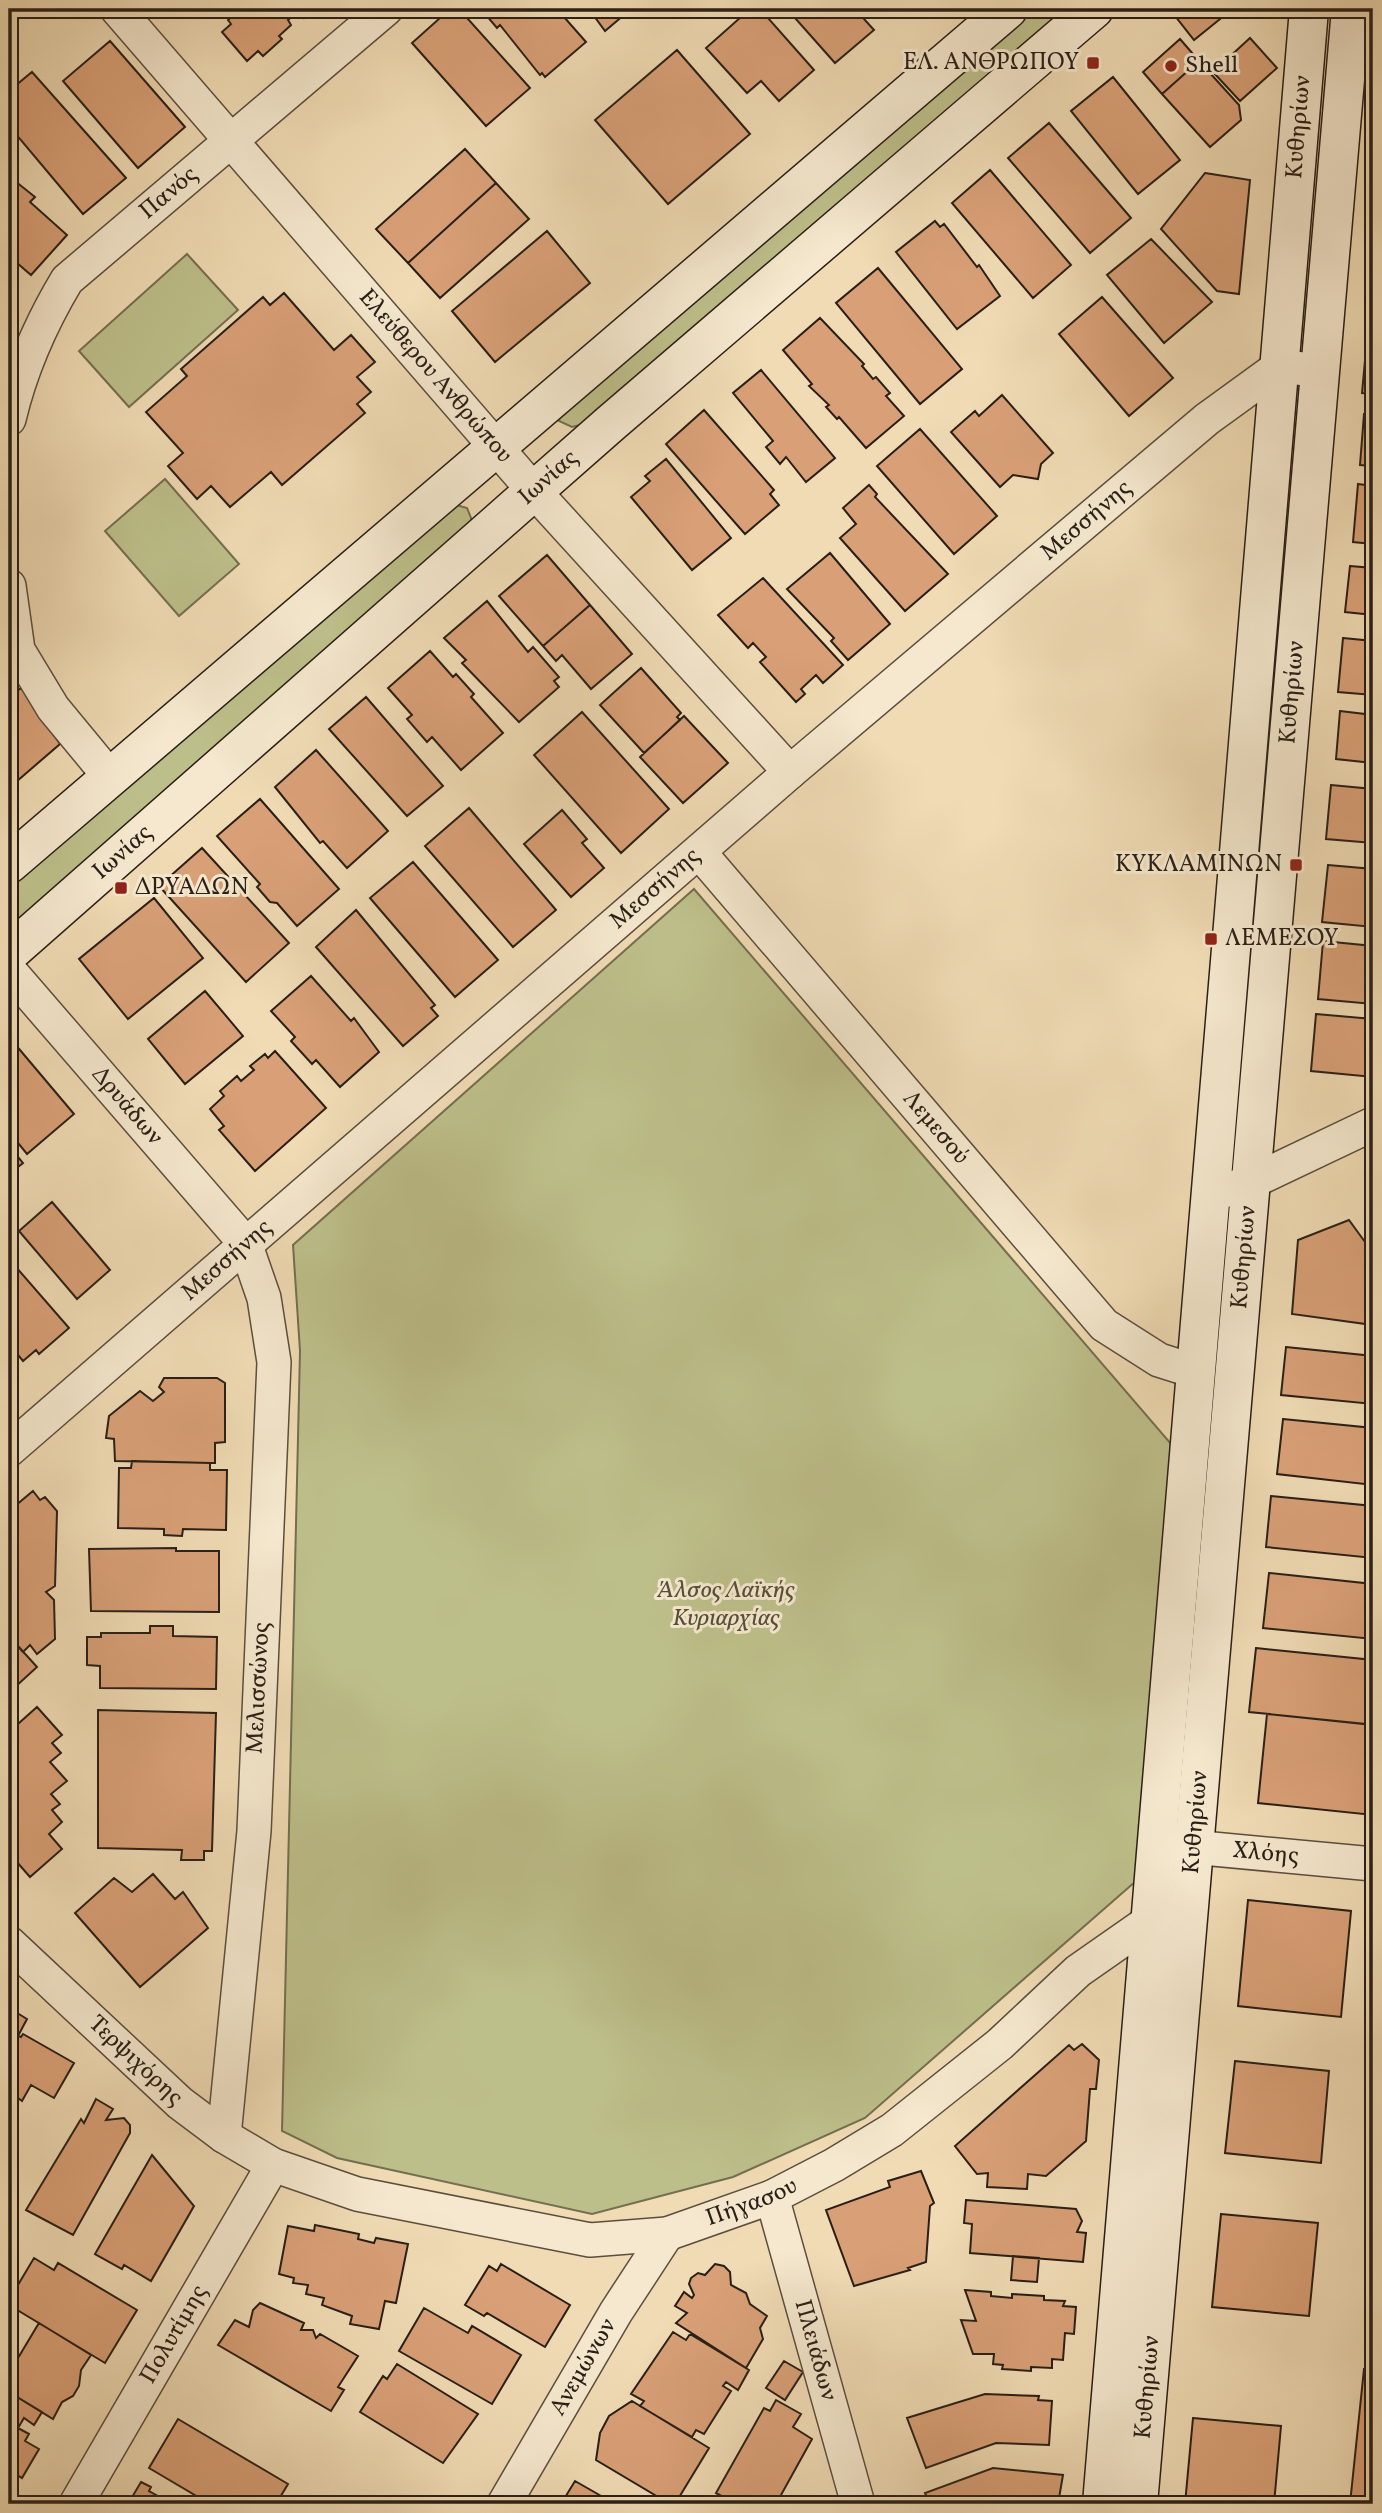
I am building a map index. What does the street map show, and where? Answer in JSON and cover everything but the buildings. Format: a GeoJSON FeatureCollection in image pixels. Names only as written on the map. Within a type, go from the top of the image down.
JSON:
{"type":"FeatureCollection","features":[{"type":"Feature","properties":{"kind":"street","name":"Ελεύθερου Ανθρώπου"},"geometry":{"type":"LineString","coordinates":[[117,9],[534,491],[790,772]]}},
{"type":"Feature","properties":{"kind":"street","name":"Πανός"},"geometry":{"type":"LineString","coordinates":[[9,419],[18,381],[40,324],[67,280],[386,9]]}},
{"type":"Feature","properties":{"kind":"street"},"geometry":{"type":"LineString","coordinates":[[9,864],[1008,9]]}},
{"type":"Feature","properties":{"kind":"street","name":"Ιωνίας"},"geometry":{"type":"LineString","coordinates":[[9,953],[534,491],[1094,9]]}},
{"type":"Feature","properties":{"kind":"street","name":"Κυθηρίων"},"geometry":{"type":"LineString","coordinates":[[1138,2504],[1176,1846],[1197,1372],[1309,9]]}},
{"type":"Feature","properties":{"kind":"street","name":"Κυθηρίων"},"geometry":{"type":"LineString","coordinates":[[1102,2504],[1151,1920],[1176,1846],[1251,1182],[1351,9]]}},
{"type":"Feature","properties":{"kind":"street"},"geometry":{"type":"LineString","coordinates":[[1280,366],[1320,371]]}},
{"type":"Feature","properties":{"kind":"street","name":"Μεσσήνης"},"geometry":{"type":"LineString","coordinates":[[9,1450],[245,1243],[700,853],[790,772],[1207,419],[1280,366]]}},
{"type":"Feature","properties":{"kind":"street"},"geometry":{"type":"LineString","coordinates":[[9,586],[18,650],[53,708],[110,777]]}},
{"type":"Feature","properties":{"kind":"street","name":"Λεμεσού"},"geometry":{"type":"LineString","coordinates":[[700,853],[1104,1325],[1160,1360],[1197,1372]]}},
{"type":"Feature","properties":{"kind":"street","name":"Δρυάδων"},"geometry":{"type":"LineString","coordinates":[[9,970],[245,1243]]}},
{"type":"Feature","properties":{"kind":"street"},"geometry":{"type":"LineString","coordinates":[[1211,1195],[1251,1182],[1373,1124]]}},
{"type":"Feature","properties":{"kind":"street","name":"Μελισσώνος"},"geometry":{"type":"LineString","coordinates":[[224,2136],[254,1831],[274,1362],[264,1298],[245,1243]]}},
{"type":"Feature","properties":{"kind":"street","name":"Χλόης"},"geometry":{"type":"LineString","coordinates":[[1176,1846],[1373,1864]]}},
{"type":"Feature","properties":{"kind":"street","name":"Πήγασου"},"geometry":{"type":"LineString","coordinates":[[273,2165],[357,2194],[590,2240],[667,2234],[772,2197],[834,2165],[892,2130],[1000,2044],[1078,1971],[1151,1920]]}},
{"type":"Feature","properties":{"kind":"street","name":"Τερψιχόρης"},"geometry":{"type":"LineString","coordinates":[[9,1943],[180,2103],[224,2136],[273,2165]]}},
{"type":"Feature","properties":{"kind":"street","name":"Πολυτίμης"},"geometry":{"type":"LineString","coordinates":[[76,2504],[273,2165]]}},
{"type":"Feature","properties":{"kind":"street","name":"Πλειάδων"},"geometry":{"type":"LineString","coordinates":[[772,2197],[858,2504]]}},
{"type":"Feature","properties":{"kind":"street","name":"Ανεμώνων"},"geometry":{"type":"LineString","coordinates":[[504,2504],[616,2312],[667,2234]]}},
{"type":"Feature","properties":{"kind":"green space"},"geometry":{"type":"Polygon","coordinates":[[[1025,9],[1072,9],[580,425],[572,427],[559,421],[561,413],[1025,9]]]}},
{"type":"Feature","properties":{"kind":"green space"},"geometry":{"type":"Polygon","coordinates":[[[187,254],[238,310],[129,407],[79,351],[187,254]]]}},
{"type":"Feature","properties":{"kind":"green space"},"geometry":{"type":"Polygon","coordinates":[[[165,479],[239,564],[179,616],[105,531],[165,479]]]}},
{"type":"Feature","properties":{"kind":"green space"},"geometry":{"type":"Polygon","coordinates":[[[453,504],[467,508],[471,518],[471,531],[9,933],[9,883],[453,504]]]}},
{"type":"Feature","properties":{"kind":"green space","name":"Άλσος Λαϊκής Κυριαρχίας"},"geometry":{"type":"Polygon","coordinates":[[[694,889],[1172,1445],[1136,1881],[865,2118],[733,2177],[592,2214],[337,2158],[282,2131],[300,1351],[293,1245],[694,889]]]}},
{"type":"Feature","properties":{"kind":"place","name":"ΕΛ. ΑΝΘΡΩΠΟΥ"},"geometry":{"type":"Point","coordinates":[1093,63]}},
{"type":"Feature","properties":{"kind":"place","name":"Shell"},"geometry":{"type":"Point","coordinates":[1171,66]}},
{"type":"Feature","properties":{"kind":"place","name":"ΚΥΚΛΑΜΙΝΩΝ"},"geometry":{"type":"Point","coordinates":[1296,865]}},
{"type":"Feature","properties":{"kind":"place","name":"ΔΡΥΑΔΩΝ"},"geometry":{"type":"Point","coordinates":[121,888]}},
{"type":"Feature","properties":{"kind":"place","name":"ΛΕΜΕΣΟΥ"},"geometry":{"type":"Point","coordinates":[1211,939]}}]}
